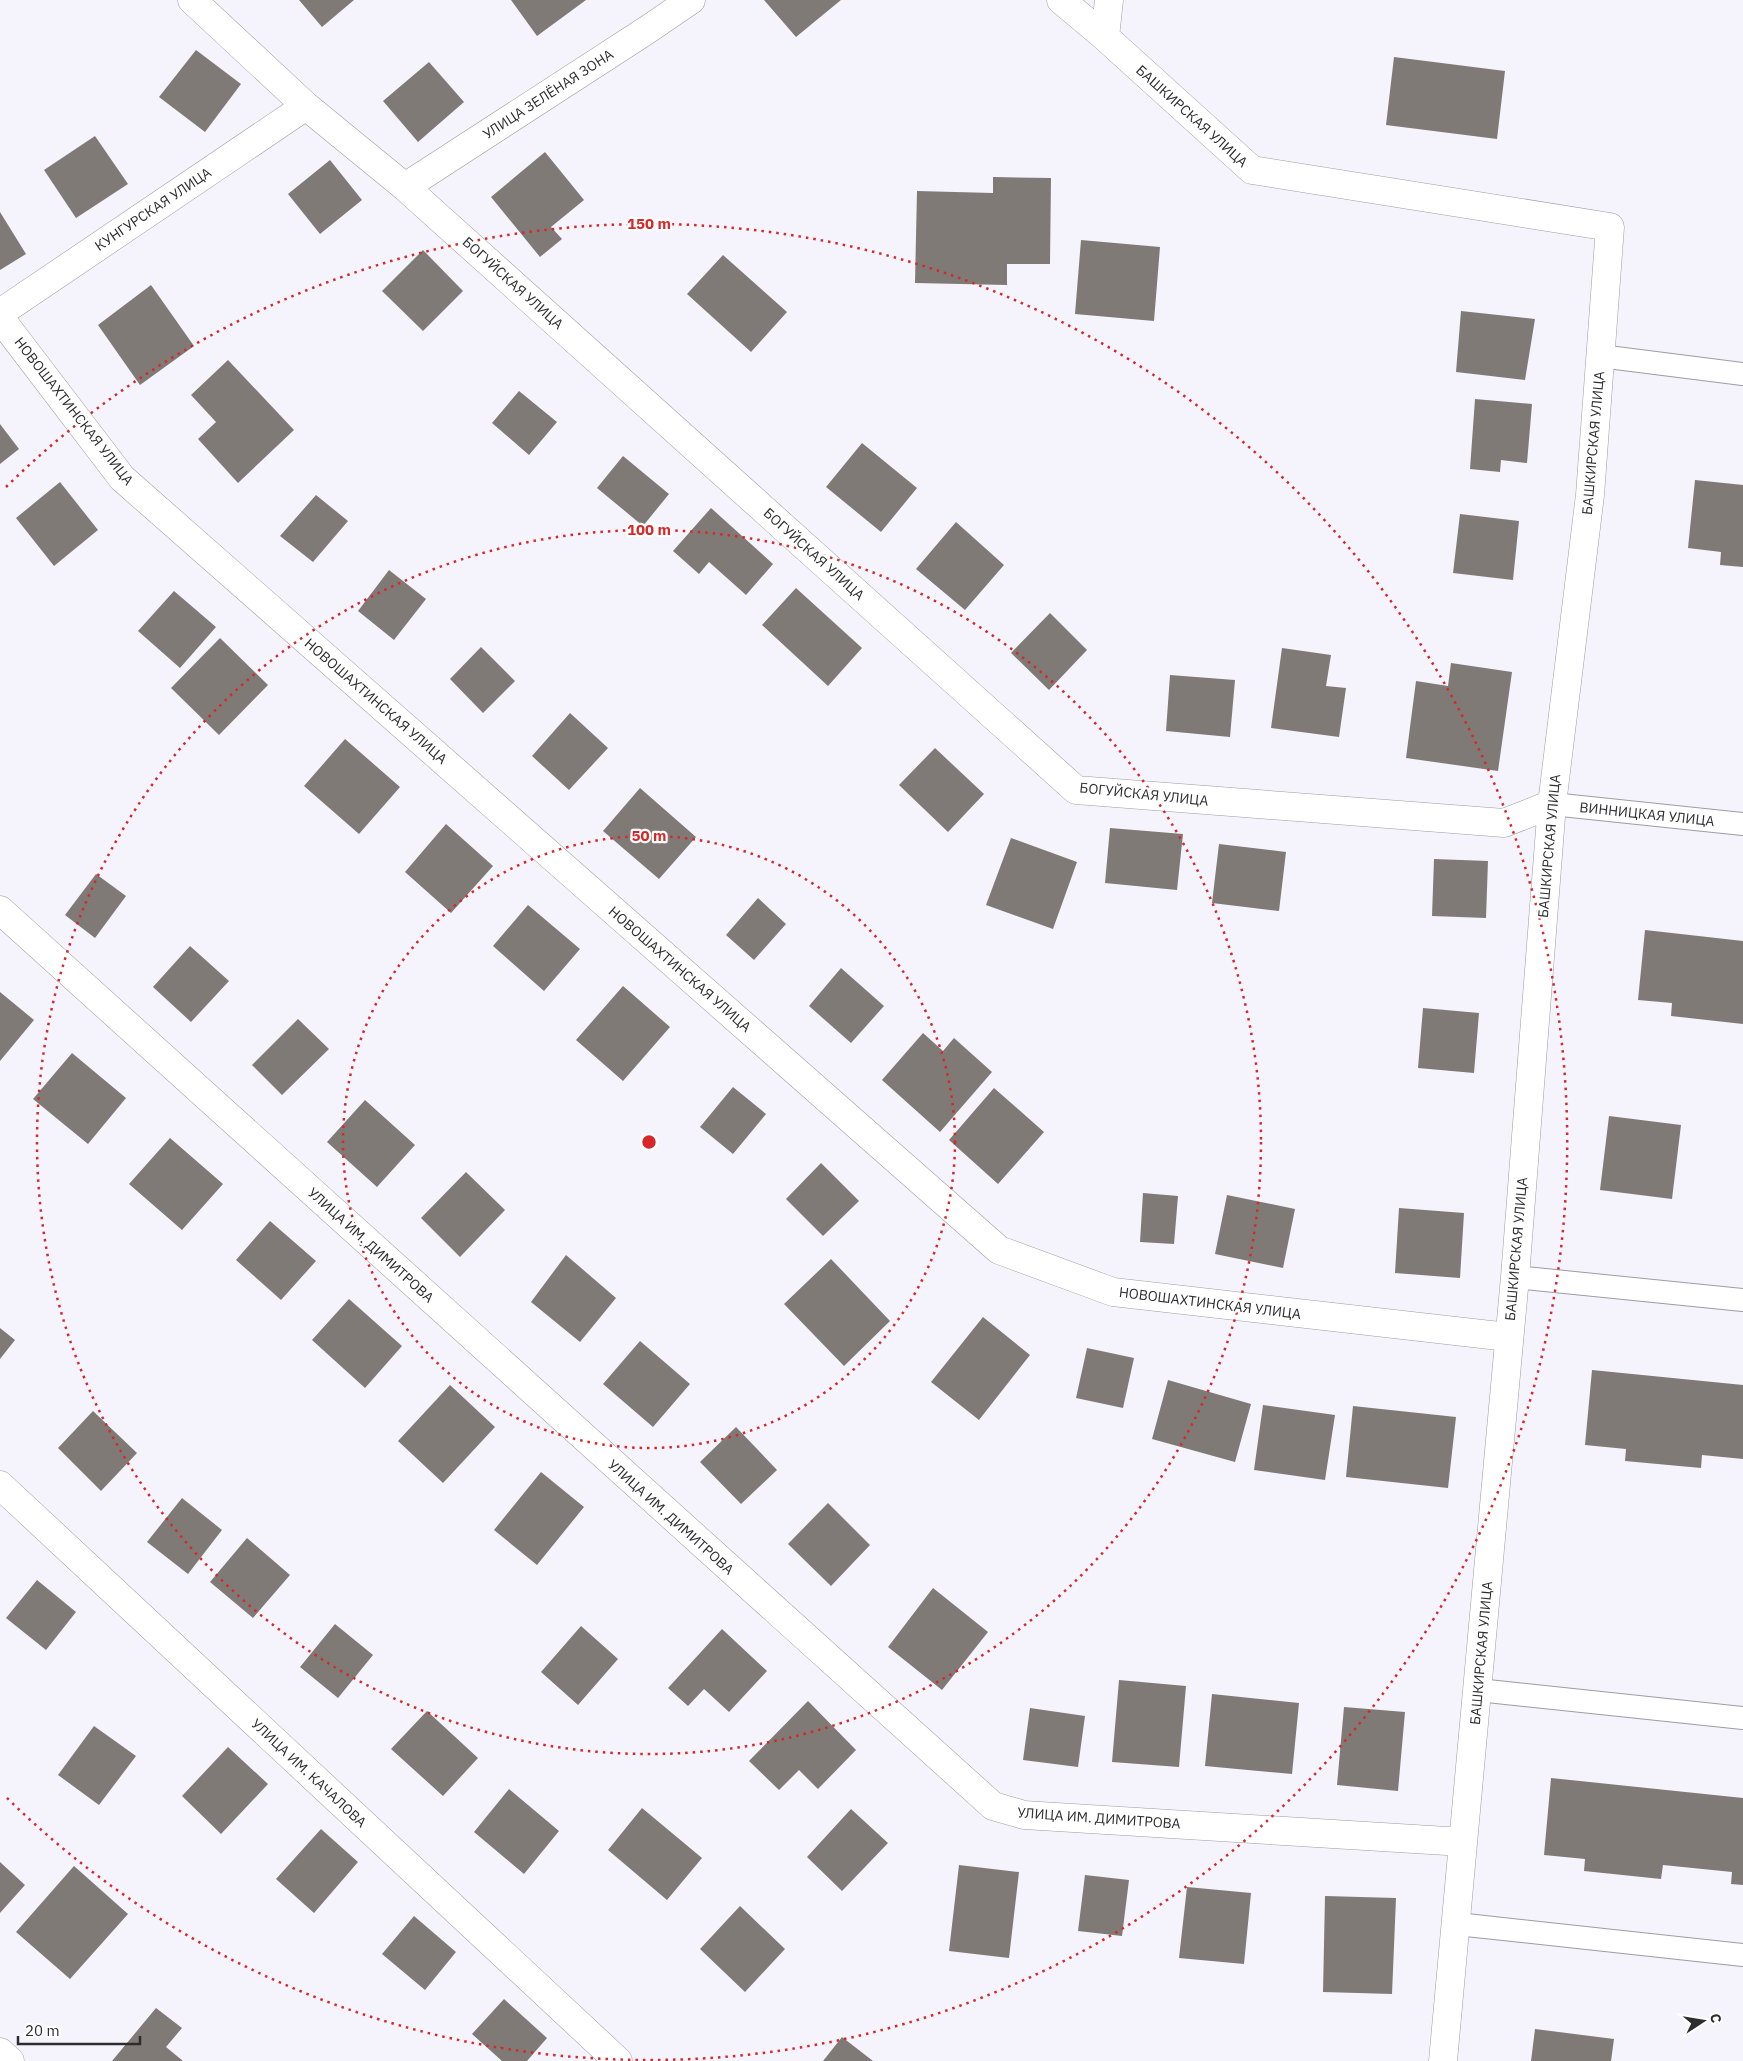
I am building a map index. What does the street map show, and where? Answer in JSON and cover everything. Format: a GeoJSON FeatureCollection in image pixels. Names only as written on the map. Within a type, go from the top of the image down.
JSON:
{"type":"FeatureCollection","features":[{"type":"Feature","properties":{"kind":"street","name":"БОГУЙСКАЯ УЛИЦА"},"geometry":{"type":"LineString","coordinates":[[192,0],[306,106],[405,187],[1076,790],[1504,823],[1552,804]]}},
{"type":"Feature","properties":{"kind":"street","name":"УЛИЦА ЗЕЛЁНАЯ ЗОНА"},"geometry":{"type":"LineString","coordinates":[[405,187],[691,0]]}},
{"type":"Feature","properties":{"kind":"street"},"geometry":{"type":"LineString","coordinates":[[1061,0],[1105,37]]}},
{"type":"Feature","properties":{"kind":"street"},"geometry":{"type":"LineString","coordinates":[[1105,37],[1110,0]]}},
{"type":"Feature","properties":{"kind":"street","name":"БАШКИРСКАЯ УЛИЦА"},"geometry":{"type":"LineString","coordinates":[[1105,37],[1252,170],[1610,227],[1590,495],[1552,804],[1515,1277],[1443,2061]]}},
{"type":"Feature","properties":{"kind":"street","name":"КУНГУРСКАЯ УЛИЦА"},"geometry":{"type":"LineString","coordinates":[[0,312],[306,106]]}},
{"type":"Feature","properties":{"kind":"street","name":"НОВОШАХТИНСКАЯ УЛИЦА"},"geometry":{"type":"LineString","coordinates":[[0,318],[122,478],[999,1250],[1113,1292],[1508,1337]]}},
{"type":"Feature","properties":{"kind":"street","name":"УЛИЦА ИМ. ДИМИТРОВА"},"geometry":{"type":"LineString","coordinates":[[0,910],[994,1806],[1024,1815],[1463,1842]]}},
{"type":"Feature","properties":{"kind":"street","name":"УЛИЦА ИМ. КАЧАЛОВА"},"geometry":{"type":"LineString","coordinates":[[0,1485],[618,2061]]}},
{"type":"Feature","properties":{"kind":"street"},"geometry":{"type":"LineString","coordinates":[[0,2052],[10,2061]]}},
{"type":"Feature","properties":{"kind":"lane"},"geometry":{"type":"LineString","coordinates":[[1600,356],[1743,374]]}},
{"type":"Feature","properties":{"kind":"lane","name":"ВИННИЦКАЯ УЛИЦА"},"geometry":{"type":"LineString","coordinates":[[1552,804],[1743,824]]}},
{"type":"Feature","properties":{"kind":"lane"},"geometry":{"type":"LineString","coordinates":[[1515,1277],[1743,1300]]}},
{"type":"Feature","properties":{"kind":"lane"},"geometry":{"type":"LineString","coordinates":[[1478,1690],[1743,1718]]}},
{"type":"Feature","properties":{"kind":"lane"},"geometry":{"type":"LineString","coordinates":[[1457,1924],[1743,1955]]}},
{"type":"Feature","properties":{"kind":"building"},"geometry":{"type":"Polygon","coordinates":[[[299,0],[354,0],[322,27],[299,0]]]}},
{"type":"Feature","properties":{"kind":"building"},"geometry":{"type":"Polygon","coordinates":[[[511,0],[586,0],[537,36],[511,0]]]}},
{"type":"Feature","properties":{"kind":"building"},"geometry":{"type":"Polygon","coordinates":[[[764,0],[841,0],[796,37],[764,0]]]}},
{"type":"Feature","properties":{"kind":"building"},"geometry":{"type":"Polygon","coordinates":[[[196,50],[241,84],[205,132],[159,97],[196,50]]]}},
{"type":"Feature","properties":{"kind":"building"},"geometry":{"type":"Polygon","coordinates":[[[1394,57],[1505,71],[1497,139],[1386,125],[1394,57]]]}},
{"type":"Feature","properties":{"kind":"building"},"geometry":{"type":"Polygon","coordinates":[[[429,62],[464,102],[418,142],[383,101],[429,62]]]}},
{"type":"Feature","properties":{"kind":"building"},"geometry":{"type":"Polygon","coordinates":[[[95,136],[128,184],[76,218],[44,170],[95,136]]]}},
{"type":"Feature","properties":{"kind":"building"},"geometry":{"type":"Polygon","coordinates":[[[545,152],[584,200],[551,227],[562,239],[540,257],[491,197],[545,152]]]}},
{"type":"Feature","properties":{"kind":"building"},"geometry":{"type":"Polygon","coordinates":[[[330,160],[362,200],[320,234],[288,194],[330,160]]]}},
{"type":"Feature","properties":{"kind":"building"},"geometry":{"type":"Polygon","coordinates":[[[993,177],[1051,178],[1050,264],[1007,264],[1007,285],[915,283],[917,191],[993,193],[993,177]]]}},
{"type":"Feature","properties":{"kind":"building"},"geometry":{"type":"Polygon","coordinates":[[[0,212],[26,254],[0,270],[0,212]]]}},
{"type":"Feature","properties":{"kind":"building"},"geometry":{"type":"Polygon","coordinates":[[[1081,240],[1160,247],[1154,321],[1075,314],[1081,240]]]}},
{"type":"Feature","properties":{"kind":"building"},"geometry":{"type":"Polygon","coordinates":[[[423,250],[463,291],[423,331],[382,291],[423,250]]]}},
{"type":"Feature","properties":{"kind":"building"},"geometry":{"type":"Polygon","coordinates":[[[723,255],[787,312],[751,352],[687,294],[723,255]]]}},
{"type":"Feature","properties":{"kind":"building"},"geometry":{"type":"Polygon","coordinates":[[[151,285],[194,346],[140,385],[98,325],[151,285]]]}},
{"type":"Feature","properties":{"kind":"building"},"geometry":{"type":"Polygon","coordinates":[[[1461,311],[1535,319],[1525,380],[1456,372],[1461,311]]]}},
{"type":"Feature","properties":{"kind":"building"},"geometry":{"type":"Polygon","coordinates":[[[228,360],[294,430],[238,483],[198,439],[216,422],[191,395],[228,360]]]}},
{"type":"Feature","properties":{"kind":"building"},"geometry":{"type":"Polygon","coordinates":[[[519,391],[557,422],[529,455],[492,423],[519,391]]]}},
{"type":"Feature","properties":{"kind":"building"},"geometry":{"type":"Polygon","coordinates":[[[1475,399],[1532,404],[1527,463],[1501,460],[1500,472],[1470,469],[1475,399]]]}},
{"type":"Feature","properties":{"kind":"building"},"geometry":{"type":"Polygon","coordinates":[[[0,424],[19,449],[0,464],[0,424]]]}},
{"type":"Feature","properties":{"kind":"building"},"geometry":{"type":"Polygon","coordinates":[[[862,443],[917,488],[881,532],[826,487],[862,443]]]}},
{"type":"Feature","properties":{"kind":"building"},"geometry":{"type":"Polygon","coordinates":[[[623,456],[669,494],[643,526],[597,488],[623,456]]]}},
{"type":"Feature","properties":{"kind":"building"},"geometry":{"type":"Polygon","coordinates":[[[1695,480],[1743,485],[1743,567],[1720,565],[1721,552],[1688,548],[1695,480]]]}},
{"type":"Feature","properties":{"kind":"building"},"geometry":{"type":"Polygon","coordinates":[[[60,482],[98,530],[54,566],[16,518],[60,482]]]}},
{"type":"Feature","properties":{"kind":"building"},"geometry":{"type":"Polygon","coordinates":[[[316,495],[348,521],[313,562],[280,536],[316,495]]]}},
{"type":"Feature","properties":{"kind":"building"},"geometry":{"type":"Polygon","coordinates":[[[711,508],[773,564],[746,595],[709,562],[699,574],[673,551],[711,508]]]}},
{"type":"Feature","properties":{"kind":"building"},"geometry":{"type":"Polygon","coordinates":[[[1460,514],[1519,521],[1513,580],[1453,573],[1460,514]]]}},
{"type":"Feature","properties":{"kind":"building"},"geometry":{"type":"Polygon","coordinates":[[[956,522],[1004,565],[965,610],[916,569],[956,522]]]}},
{"type":"Feature","properties":{"kind":"building"},"geometry":{"type":"Polygon","coordinates":[[[389,570],[426,599],[394,640],[358,611],[389,570]]]}},
{"type":"Feature","properties":{"kind":"building"},"geometry":{"type":"Polygon","coordinates":[[[796,588],[862,648],[828,686],[762,625],[796,588]]]}},
{"type":"Feature","properties":{"kind":"building"},"geometry":{"type":"Polygon","coordinates":[[[174,591],[216,627],[180,668],[138,631],[174,591]]]}},
{"type":"Feature","properties":{"kind":"building"},"geometry":{"type":"Polygon","coordinates":[[[1050,613],[1087,650],[1049,690],[1011,653],[1050,613]]]}},
{"type":"Feature","properties":{"kind":"building"},"geometry":{"type":"Polygon","coordinates":[[[220,638],[268,685],[219,735],[171,688],[220,638]]]}},
{"type":"Feature","properties":{"kind":"building"},"geometry":{"type":"Polygon","coordinates":[[[481,647],[515,681],[483,713],[450,679],[481,647]]]}},
{"type":"Feature","properties":{"kind":"building"},"geometry":{"type":"Polygon","coordinates":[[[1282,648],[1331,655],[1326,686],[1346,688],[1339,737],[1271,728],[1282,648]]]}},
{"type":"Feature","properties":{"kind":"building"},"geometry":{"type":"Polygon","coordinates":[[[1451,663],[1512,672],[1498,771],[1406,758],[1416,681],[1448,686],[1451,663]]]}},
{"type":"Feature","properties":{"kind":"building"},"geometry":{"type":"Polygon","coordinates":[[[1170,675],[1235,680],[1230,737],[1166,731],[1170,675]]]}},
{"type":"Feature","properties":{"kind":"building"},"geometry":{"type":"Polygon","coordinates":[[[570,713],[608,748],[569,790],[532,756],[570,713]]]}},
{"type":"Feature","properties":{"kind":"building"},"geometry":{"type":"Polygon","coordinates":[[[345,739],[400,787],[359,834],[304,786],[345,739]]]}},
{"type":"Feature","properties":{"kind":"building"},"geometry":{"type":"Polygon","coordinates":[[[935,748],[984,794],[948,832],[899,785],[935,748]]]}},
{"type":"Feature","properties":{"kind":"building"},"geometry":{"type":"Polygon","coordinates":[[[640,788],[696,837],[659,879],[603,831],[640,788]]]}},
{"type":"Feature","properties":{"kind":"building"},"geometry":{"type":"Polygon","coordinates":[[[446,824],[493,866],[451,913],[405,872],[446,824]]]}},
{"type":"Feature","properties":{"kind":"building"},"geometry":{"type":"Polygon","coordinates":[[[1110,828],[1183,834],[1177,890],[1105,883],[1110,828]]]}},
{"type":"Feature","properties":{"kind":"building"},"geometry":{"type":"Polygon","coordinates":[[[1011,838],[1077,862],[1053,929],[986,905],[1011,838]]]}},
{"type":"Feature","properties":{"kind":"building"},"geometry":{"type":"Polygon","coordinates":[[[1219,844],[1286,852],[1279,911],[1212,903],[1219,844]]]}},
{"type":"Feature","properties":{"kind":"building"},"geometry":{"type":"Polygon","coordinates":[[[1434,859],[1488,861],[1486,918],[1432,916],[1434,859]]]}},
{"type":"Feature","properties":{"kind":"building"},"geometry":{"type":"Polygon","coordinates":[[[96,874],[126,896],[95,938],[65,915],[96,874]]]}},
{"type":"Feature","properties":{"kind":"building"},"geometry":{"type":"Polygon","coordinates":[[[758,898],[786,924],[754,960],[726,935],[758,898]]]}},
{"type":"Feature","properties":{"kind":"building"},"geometry":{"type":"Polygon","coordinates":[[[528,905],[580,949],[544,991],[493,946],[528,905]]]}},
{"type":"Feature","properties":{"kind":"building"},"geometry":{"type":"Polygon","coordinates":[[[1645,930],[1743,941],[1743,1024],[1671,1016],[1672,1003],[1638,1000],[1645,930]]]}},
{"type":"Feature","properties":{"kind":"building"},"geometry":{"type":"Polygon","coordinates":[[[190,946],[229,981],[191,1022],[153,987],[190,946]]]}},
{"type":"Feature","properties":{"kind":"building"},"geometry":{"type":"Polygon","coordinates":[[[841,968],[884,1006],[851,1043],[809,1006],[841,968]]]}},
{"type":"Feature","properties":{"kind":"building"},"geometry":{"type":"Polygon","coordinates":[[[623,986],[670,1027],[623,1081],[576,1040],[623,986]]]}},
{"type":"Feature","properties":{"kind":"building"},"geometry":{"type":"Polygon","coordinates":[[[0,992],[34,1020],[0,1061],[0,992]]]}},
{"type":"Feature","properties":{"kind":"building"},"geometry":{"type":"Polygon","coordinates":[[[1423,1008],[1479,1013],[1474,1073],[1418,1068],[1423,1008]]]}},
{"type":"Feature","properties":{"kind":"building"},"geometry":{"type":"Polygon","coordinates":[[[298,1019],[329,1049],[282,1095],[252,1065],[298,1019]]]}},
{"type":"Feature","properties":{"kind":"building"},"geometry":{"type":"Polygon","coordinates":[[[923,1033],[943,1051],[954,1038],[992,1072],[940,1132],[882,1080],[923,1033]]]}},
{"type":"Feature","properties":{"kind":"building"},"geometry":{"type":"Polygon","coordinates":[[[72,1053],[126,1098],[88,1144],[33,1099],[72,1053]]]}},
{"type":"Feature","properties":{"kind":"building"},"geometry":{"type":"Polygon","coordinates":[[[733,1087],[766,1114],[733,1154],[700,1127],[733,1087]]]}},
{"type":"Feature","properties":{"kind":"building"},"geometry":{"type":"Polygon","coordinates":[[[994,1088],[1044,1132],[998,1184],[949,1140],[994,1088]]]}},
{"type":"Feature","properties":{"kind":"building"},"geometry":{"type":"Polygon","coordinates":[[[365,1100],[415,1145],[377,1187],[327,1142],[365,1100]]]}},
{"type":"Feature","properties":{"kind":"building"},"geometry":{"type":"Polygon","coordinates":[[[1609,1116],[1681,1125],[1672,1199],[1600,1190],[1609,1116]]]}},
{"type":"Feature","properties":{"kind":"building"},"geometry":{"type":"Polygon","coordinates":[[[170,1138],[223,1184],[182,1230],[129,1184],[170,1138]]]}},
{"type":"Feature","properties":{"kind":"building"},"geometry":{"type":"Polygon","coordinates":[[[821,1163],[859,1201],[823,1236],[786,1199],[821,1163]]]}},
{"type":"Feature","properties":{"kind":"building"},"geometry":{"type":"Polygon","coordinates":[[[466,1172],[505,1210],[460,1257],[421,1218],[466,1172]]]}},
{"type":"Feature","properties":{"kind":"building"},"geometry":{"type":"Polygon","coordinates":[[[1143,1193],[1178,1196],[1174,1244],[1140,1242],[1143,1193]]]}},
{"type":"Feature","properties":{"kind":"building"},"geometry":{"type":"Polygon","coordinates":[[[1227,1195],[1295,1209],[1283,1268],[1215,1254],[1227,1195]]]}},
{"type":"Feature","properties":{"kind":"building"},"geometry":{"type":"Polygon","coordinates":[[[1399,1208],[1464,1213],[1460,1278],[1395,1273],[1399,1208]]]}},
{"type":"Feature","properties":{"kind":"building"},"geometry":{"type":"Polygon","coordinates":[[[270,1221],[316,1261],[281,1300],[236,1260],[270,1221]]]}},
{"type":"Feature","properties":{"kind":"building"},"geometry":{"type":"Polygon","coordinates":[[[566,1255],[616,1298],[580,1342],[531,1302],[566,1255]]]}},
{"type":"Feature","properties":{"kind":"building"},"geometry":{"type":"Polygon","coordinates":[[[831,1259],[890,1321],[844,1366],[784,1304],[831,1259]]]}},
{"type":"Feature","properties":{"kind":"building"},"geometry":{"type":"Polygon","coordinates":[[[349,1299],[402,1346],[365,1388],[312,1340],[349,1299]]]}},
{"type":"Feature","properties":{"kind":"building"},"geometry":{"type":"Polygon","coordinates":[[[983,1317],[1030,1355],[979,1420],[931,1382],[983,1317]]]}},
{"type":"Feature","properties":{"kind":"building"},"geometry":{"type":"Polygon","coordinates":[[[0,1328],[15,1340],[0,1359],[0,1328]]]}},
{"type":"Feature","properties":{"kind":"building"},"geometry":{"type":"Polygon","coordinates":[[[640,1341],[690,1384],[653,1427],[603,1384],[640,1341]]]}},
{"type":"Feature","properties":{"kind":"building"},"geometry":{"type":"Polygon","coordinates":[[[1087,1348],[1134,1358],[1123,1408],[1076,1398],[1087,1348]]]}},
{"type":"Feature","properties":{"kind":"building"},"geometry":{"type":"Polygon","coordinates":[[[1592,1370],[1743,1385],[1743,1459],[1702,1455],[1701,1468],[1625,1461],[1626,1449],[1585,1445],[1592,1370]]]}},
{"type":"Feature","properties":{"kind":"building"},"geometry":{"type":"Polygon","coordinates":[[[1168,1380],[1251,1404],[1235,1462],[1152,1439],[1168,1380]]]}},
{"type":"Feature","properties":{"kind":"building"},"geometry":{"type":"Polygon","coordinates":[[[450,1385],[495,1427],[443,1483],[398,1441],[450,1385]]]}},
{"type":"Feature","properties":{"kind":"building"},"geometry":{"type":"Polygon","coordinates":[[[1263,1405],[1335,1415],[1325,1480],[1254,1470],[1263,1405]]]}},
{"type":"Feature","properties":{"kind":"building"},"geometry":{"type":"Polygon","coordinates":[[[1353,1406],[1456,1417],[1448,1488],[1346,1477],[1353,1406]]]}},
{"type":"Feature","properties":{"kind":"building"},"geometry":{"type":"Polygon","coordinates":[[[93,1411],[137,1453],[101,1491],[58,1448],[93,1411]]]}},
{"type":"Feature","properties":{"kind":"building"},"geometry":{"type":"Polygon","coordinates":[[[736,1427],[777,1470],[741,1504],[700,1462],[736,1427]]]}},
{"type":"Feature","properties":{"kind":"building"},"geometry":{"type":"Polygon","coordinates":[[[541,1472],[584,1507],[537,1565],[494,1530],[541,1472]]]}},
{"type":"Feature","properties":{"kind":"building"},"geometry":{"type":"Polygon","coordinates":[[[182,1498],[222,1530],[188,1574],[147,1542],[182,1498]]]}},
{"type":"Feature","properties":{"kind":"building"},"geometry":{"type":"Polygon","coordinates":[[[828,1503],[870,1545],[831,1586],[788,1544],[828,1503]]]}},
{"type":"Feature","properties":{"kind":"building"},"geometry":{"type":"Polygon","coordinates":[[[247,1538],[290,1575],[253,1618],[210,1582],[247,1538]]]}},
{"type":"Feature","properties":{"kind":"building"},"geometry":{"type":"Polygon","coordinates":[[[37,1580],[76,1612],[46,1650],[6,1618],[37,1580]]]}},
{"type":"Feature","properties":{"kind":"building"},"geometry":{"type":"Polygon","coordinates":[[[933,1588],[988,1632],[942,1690],[888,1647],[933,1588]]]}},
{"type":"Feature","properties":{"kind":"building"},"geometry":{"type":"Polygon","coordinates":[[[335,1624],[373,1655],[338,1698],[300,1667],[335,1624]]]}},
{"type":"Feature","properties":{"kind":"building"},"geometry":{"type":"Polygon","coordinates":[[[581,1626],[618,1659],[578,1705],[541,1672],[581,1626]]]}},
{"type":"Feature","properties":{"kind":"building"},"geometry":{"type":"Polygon","coordinates":[[[722,1629],[767,1671],[729,1712],[704,1689],[688,1706],[668,1688],[722,1629]]]}},
{"type":"Feature","properties":{"kind":"building"},"geometry":{"type":"Polygon","coordinates":[[[1119,1680],[1186,1686],[1179,1767],[1112,1762],[1119,1680]]]}},
{"type":"Feature","properties":{"kind":"building"},"geometry":{"type":"Polygon","coordinates":[[[1212,1694],[1299,1703],[1292,1774],[1205,1766],[1212,1694]]]}},
{"type":"Feature","properties":{"kind":"building"},"geometry":{"type":"Polygon","coordinates":[[[808,1701],[856,1750],[818,1789],[799,1770],[779,1790],[749,1761],[808,1701]]]}},
{"type":"Feature","properties":{"kind":"building"},"geometry":{"type":"Polygon","coordinates":[[[1344,1707],[1405,1712],[1398,1791],[1337,1785],[1344,1707]]]}},
{"type":"Feature","properties":{"kind":"building"},"geometry":{"type":"Polygon","coordinates":[[[1030,1708],[1085,1716],[1078,1767],[1023,1760],[1030,1708]]]}},
{"type":"Feature","properties":{"kind":"building"},"geometry":{"type":"Polygon","coordinates":[[[427,1711],[478,1758],[443,1796],[391,1749],[427,1711]]]}},
{"type":"Feature","properties":{"kind":"building"},"geometry":{"type":"Polygon","coordinates":[[[94,1726],[136,1756],[99,1805],[58,1775],[94,1726]]]}},
{"type":"Feature","properties":{"kind":"building"},"geometry":{"type":"Polygon","coordinates":[[[228,1747],[268,1784],[221,1834],[182,1796],[228,1747]]]}},
{"type":"Feature","properties":{"kind":"building"},"geometry":{"type":"Polygon","coordinates":[[[1551,1778],[1743,1798],[1743,1885],[1731,1884],[1732,1872],[1663,1865],[1661,1879],[1584,1871],[1585,1859],[1544,1855],[1551,1778]]]}},
{"type":"Feature","properties":{"kind":"building"},"geometry":{"type":"Polygon","coordinates":[[[509,1789],[559,1831],[524,1874],[474,1832],[509,1789]]]}},
{"type":"Feature","properties":{"kind":"building"},"geometry":{"type":"Polygon","coordinates":[[[642,1808],[702,1858],[667,1900],[608,1850],[642,1808]]]}},
{"type":"Feature","properties":{"kind":"building"},"geometry":{"type":"Polygon","coordinates":[[[851,1809],[888,1843],[842,1891],[807,1857],[851,1809]]]}},
{"type":"Feature","properties":{"kind":"building"},"geometry":{"type":"Polygon","coordinates":[[[321,1829],[358,1862],[314,1913],[276,1879],[321,1829]]]}},
{"type":"Feature","properties":{"kind":"building"},"geometry":{"type":"Polygon","coordinates":[[[0,1862],[25,1885],[0,1913],[0,1862]]]}},
{"type":"Feature","properties":{"kind":"building"},"geometry":{"type":"Polygon","coordinates":[[[959,1865],[1019,1872],[1009,1958],[949,1951],[959,1865]]]}},
{"type":"Feature","properties":{"kind":"building"},"geometry":{"type":"Polygon","coordinates":[[[74,1866],[128,1914],[70,1979],[16,1932],[74,1866]]]}},
{"type":"Feature","properties":{"kind":"building"},"geometry":{"type":"Polygon","coordinates":[[[1085,1875],[1129,1880],[1122,1936],[1078,1931],[1085,1875]]]}},
{"type":"Feature","properties":{"kind":"building"},"geometry":{"type":"Polygon","coordinates":[[[1187,1887],[1251,1893],[1244,1964],[1179,1958],[1187,1887]]]}},
{"type":"Feature","properties":{"kind":"building"},"geometry":{"type":"Polygon","coordinates":[[[1325,1896],[1396,1898],[1392,1994],[1323,1992],[1325,1896]]]}},
{"type":"Feature","properties":{"kind":"building"},"geometry":{"type":"Polygon","coordinates":[[[740,1906],[785,1949],[745,1992],[700,1949],[740,1906]]]}},
{"type":"Feature","properties":{"kind":"building"},"geometry":{"type":"Polygon","coordinates":[[[414,1916],[456,1952],[425,1990],[382,1954],[414,1916]]]}},
{"type":"Feature","properties":{"kind":"building"},"geometry":{"type":"Polygon","coordinates":[[[504,1999],[547,2038],[527,2061],[502,2061],[472,2034],[504,1999]]]}},
{"type":"Feature","properties":{"kind":"building"},"geometry":{"type":"Polygon","coordinates":[[[156,2008],[182,2028],[166,2047],[183,2061],[112,2061],[156,2008]]]}},
{"type":"Feature","properties":{"kind":"building"},"geometry":{"type":"Polygon","coordinates":[[[1535,2029],[1614,2039],[1611,2061],[1531,2061],[1535,2029]]]}},
{"type":"Feature","properties":{"kind":"building"},"geometry":{"type":"Polygon","coordinates":[[[842,2037],[873,2061],[823,2061],[842,2037]]]}}]}
